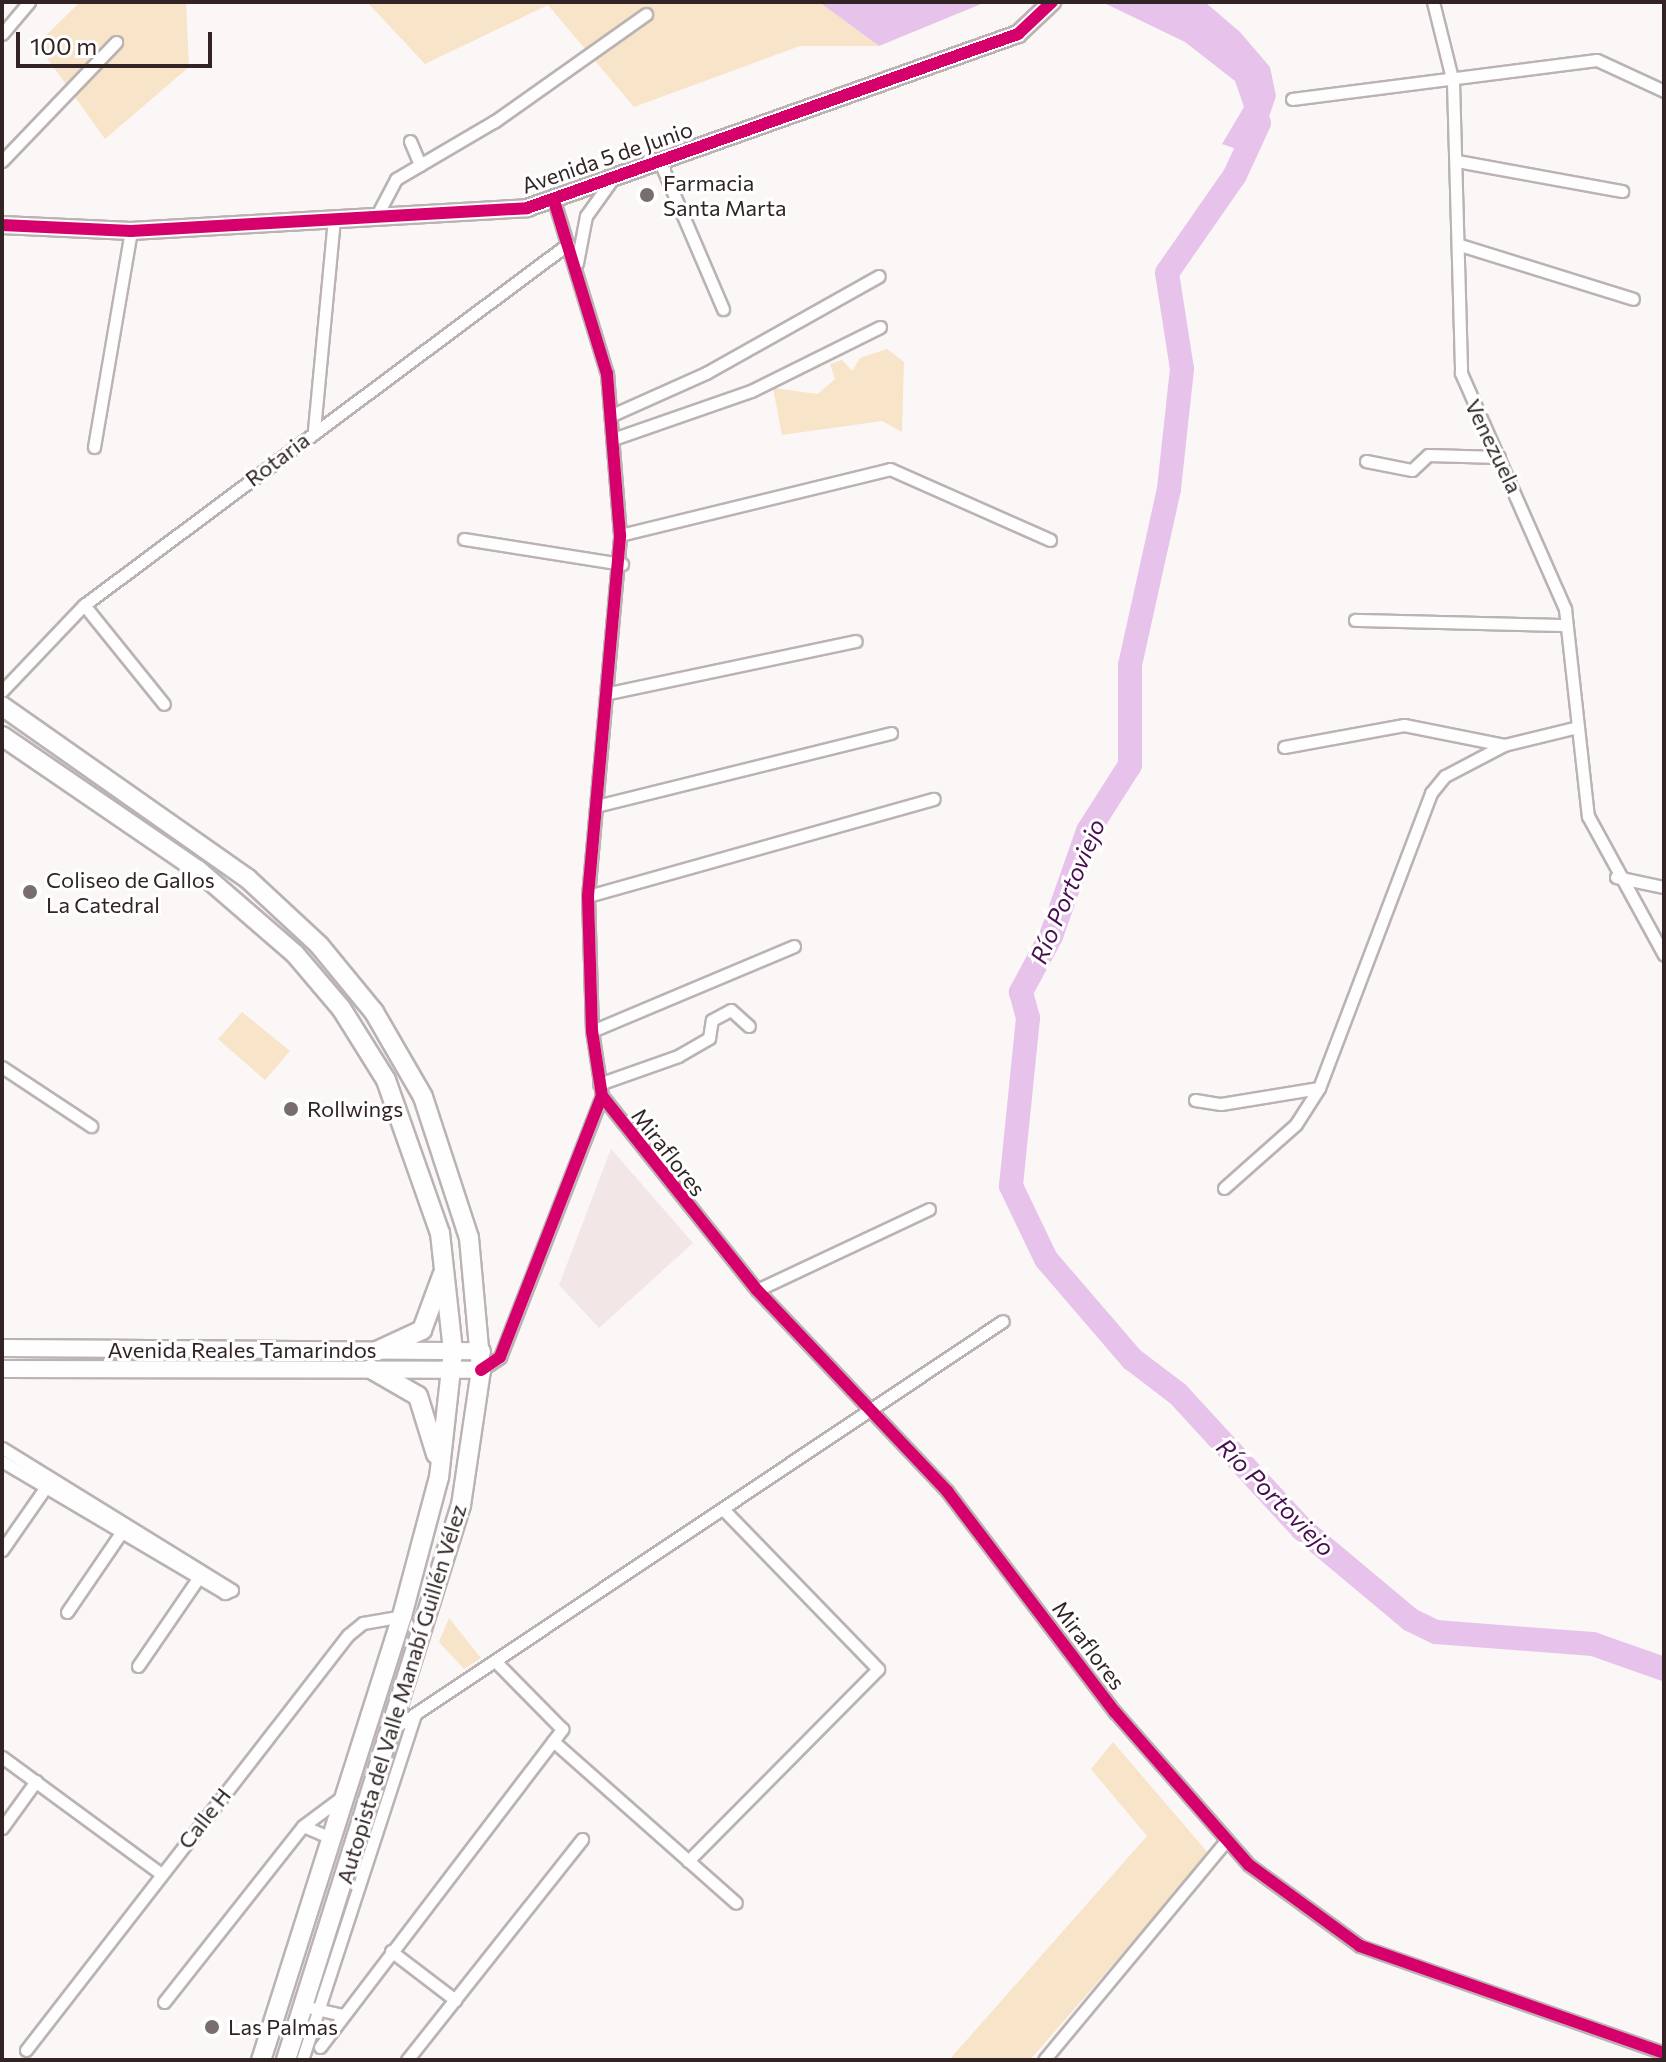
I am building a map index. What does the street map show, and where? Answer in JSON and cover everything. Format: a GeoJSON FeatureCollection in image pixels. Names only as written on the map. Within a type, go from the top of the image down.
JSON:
{"type":"FeatureCollection","features":[{"type":"Feature","properties":{"kind":"main road","name":"Autopista del Valle Manabí Guillén Vélez"},"geometry":{"type":"LineString","coordinates":[[2,706],[248,879],[319,945],[374,1012],[447,1156],[469,1238],[481,1361],[455,1529],[311,2008],[286,2060]]}},
{"type":"Feature","properties":{"kind":"main road","name":"Autopista del Valle Manabí Guillén Vélez"},"geometry":{"type":"LineString","coordinates":[[2,736],[210,879],[314,976],[363,1041],[398,1105],[443,1249],[453,1351],[434,1500],[402,1616],[261,2060]]}},
{"type":"Feature","properties":{"kind":"main road"},"geometry":{"type":"LineString","coordinates":[[434,1500],[429,1414],[409,1387],[374,1360],[403,1344],[429,1319],[443,1249]]}},
{"type":"Feature","properties":{"kind":"street"},"geometry":{"type":"LineString","coordinates":[[2,34],[29,2]]}},
{"type":"Feature","properties":{"kind":"street","name":"Venezuela"},"geometry":{"type":"LineString","coordinates":[[1433,2],[1453,82],[1460,245],[1461,373],[1538,537],[1565,625],[1588,816],[1616,877],[1664,955]]}},
{"type":"Feature","properties":{"kind":"street","name":"Avenida 5 de Junio"},"geometry":{"type":"LineString","coordinates":[[2,225],[131,231],[334,220],[554,201],[1018,34],[1052,3]]}},
{"type":"Feature","properties":{"kind":"street"},"geometry":{"type":"LineString","coordinates":[[376,217],[386,187],[646,14]]}},
{"type":"Feature","properties":{"kind":"street"},"geometry":{"type":"LineString","coordinates":[[2,161],[116,42]]}},
{"type":"Feature","properties":{"kind":"street"},"geometry":{"type":"LineString","coordinates":[[1292,99],[1453,82],[1597,60],[1664,91]]}},
{"type":"Feature","properties":{"kind":"street"},"geometry":{"type":"LineString","coordinates":[[410,141],[420,165]]}},
{"type":"Feature","properties":{"kind":"street"},"geometry":{"type":"LineString","coordinates":[[1457,161],[1622,191]]}},
{"type":"Feature","properties":{"kind":"street"},"geometry":{"type":"LineString","coordinates":[[660,162],[723,309]]}},
{"type":"Feature","properties":{"kind":"street"},"geometry":{"type":"LineString","coordinates":[[576,267],[586,216],[611,181]]}},
{"type":"Feature","properties":{"kind":"street"},"geometry":{"type":"LineString","coordinates":[[481,1361],[500,1357],[601,1090],[592,1031],[588,896],[622,564],[612,415],[603,354],[554,201]]}},
{"type":"Feature","properties":{"kind":"street"},"geometry":{"type":"LineString","coordinates":[[314,430],[334,220]]}},
{"type":"Feature","properties":{"kind":"street"},"geometry":{"type":"LineString","coordinates":[[94,447],[131,231]]}},
{"type":"Feature","properties":{"kind":"street","name":"Rotaria"},"geometry":{"type":"LineString","coordinates":[[2,691],[84,605],[314,430],[568,244]]}},
{"type":"Feature","properties":{"kind":"street"},"geometry":{"type":"LineString","coordinates":[[1460,245],[1633,299]]}},
{"type":"Feature","properties":{"kind":"street"},"geometry":{"type":"LineString","coordinates":[[612,415],[706,373],[879,276]]}},
{"type":"Feature","properties":{"kind":"street"},"geometry":{"type":"LineString","coordinates":[[613,439],[751,391],[880,327]]}},
{"type":"Feature","properties":{"kind":"street"},"geometry":{"type":"LineString","coordinates":[[1366,461],[1412,470],[1428,455],[1499,457]]}},
{"type":"Feature","properties":{"kind":"street"},"geometry":{"type":"LineString","coordinates":[[620,535],[890,469],[1050,540]]}},
{"type":"Feature","properties":{"kind":"street"},"geometry":{"type":"LineString","coordinates":[[464,539],[622,564]]}},
{"type":"Feature","properties":{"kind":"street"},"geometry":{"type":"LineString","coordinates":[[84,605],[164,704]]}},
{"type":"Feature","properties":{"kind":"street"},"geometry":{"type":"LineString","coordinates":[[1355,620],[1565,625]]}},
{"type":"Feature","properties":{"kind":"street"},"geometry":{"type":"LineString","coordinates":[[609,693],[856,641]]}},
{"type":"Feature","properties":{"kind":"street"},"geometry":{"type":"LineString","coordinates":[[1284,747],[1404,725],[1504,745]]}},
{"type":"Feature","properties":{"kind":"street"},"geometry":{"type":"LineString","coordinates":[[1224,1188],[1296,1124],[1319,1088],[1431,793],[1445,776],[1504,745],[1578,727]]}},
{"type":"Feature","properties":{"kind":"street"},"geometry":{"type":"LineString","coordinates":[[596,806],[891,733]]}},
{"type":"Feature","properties":{"kind":"street"},"geometry":{"type":"LineString","coordinates":[[588,896],[934,799]]}},
{"type":"Feature","properties":{"kind":"street"},"geometry":{"type":"LineString","coordinates":[[1616,877],[1664,887]]}},
{"type":"Feature","properties":{"kind":"street"},"geometry":{"type":"LineString","coordinates":[[592,1031],[794,946]]}},
{"type":"Feature","properties":{"kind":"street"},"geometry":{"type":"LineString","coordinates":[[601,1090],[678,1056],[709,1038],[712,1020],[731,1010],[749,1026]]}},
{"type":"Feature","properties":{"kind":"street"},"geometry":{"type":"LineString","coordinates":[[2,1067],[91,1126]]}},
{"type":"Feature","properties":{"kind":"street"},"geometry":{"type":"LineString","coordinates":[[1195,1100],[1221,1104],[1319,1088]]}},
{"type":"Feature","properties":{"kind":"street","name":"Miraflores"},"geometry":{"type":"LineString","coordinates":[[601,1090],[757,1290],[958,1504],[1115,1712],[1226,1841],[1285,1896],[1360,1946],[1664,2053]]}},
{"type":"Feature","properties":{"kind":"street"},"geometry":{"type":"LineString","coordinates":[[757,1290],[929,1209]]}},
{"type":"Feature","properties":{"kind":"street"},"geometry":{"type":"LineString","coordinates":[[394,1728],[1003,1321]]}},
{"type":"Feature","properties":{"kind":"street","name":"Avenida Reales Tamarindos"},"geometry":{"type":"LineString","coordinates":[[2,1348],[374,1360],[452,1370],[481,1361]]}},
{"type":"Feature","properties":{"kind":"street","name":"Avenida Reales Tamarindos"},"geometry":{"type":"LineString","coordinates":[[2,1369],[374,1360],[453,1351],[481,1361]]}},
{"type":"Feature","properties":{"kind":"street"},"geometry":{"type":"LineString","coordinates":[[2,1448],[49,1482],[201,1572],[138,1666]]}},
{"type":"Feature","properties":{"kind":"street"},"geometry":{"type":"LineString","coordinates":[[2,1461],[49,1482]]}},
{"type":"Feature","properties":{"kind":"street"},"geometry":{"type":"LineString","coordinates":[[2,1550],[49,1482]]}},
{"type":"Feature","properties":{"kind":"street"},"geometry":{"type":"LineString","coordinates":[[688,1861],[878,1669],[724,1510]]}},
{"type":"Feature","properties":{"kind":"street"},"geometry":{"type":"LineString","coordinates":[[67,1612],[125,1527]]}},
{"type":"Feature","properties":{"kind":"street","name":"Calle H"},"geometry":{"type":"LineString","coordinates":[[26,2050],[348,1635],[363,1623],[402,1616]]}},
{"type":"Feature","properties":{"kind":"street"},"geometry":{"type":"LineString","coordinates":[[320,2047],[562,1729],[495,1661]]}},
{"type":"Feature","properties":{"kind":"street"},"geometry":{"type":"LineString","coordinates":[[302,2060],[311,2008],[415,1714]]}},
{"type":"Feature","properties":{"kind":"street"},"geometry":{"type":"LineString","coordinates":[[553,1741],[736,1903]]}},
{"type":"Feature","properties":{"kind":"street"},"geometry":{"type":"LineString","coordinates":[[2,1757],[161,1874]]}},
{"type":"Feature","properties":{"kind":"street"},"geometry":{"type":"LineString","coordinates":[[2,1828],[36,1781]]}},
{"type":"Feature","properties":{"kind":"street"},"geometry":{"type":"LineString","coordinates":[[164,2002],[303,1826],[346,1794]]}},
{"type":"Feature","properties":{"kind":"street"},"geometry":{"type":"LineString","coordinates":[[303,1826],[331,1838]]}},
{"type":"Feature","properties":{"kind":"street"},"geometry":{"type":"LineString","coordinates":[[407,2060],[582,1839]]}},
{"type":"Feature","properties":{"kind":"street"},"geometry":{"type":"LineString","coordinates":[[1044,2060],[1226,1841]]}},
{"type":"Feature","properties":{"kind":"street"},"geometry":{"type":"LineString","coordinates":[[391,1951],[455,2000]]}},
{"type":"Feature","properties":{"kind":"street"},"geometry":{"type":"LineString","coordinates":[[311,2008],[343,2015]]}},
{"type":"Feature","properties":{"kind":"shaded area"},"geometry":{"type":"Polygon","coordinates":[[[80,2],[186,2],[189,67],[105,139],[37,44],[80,2]]]}},
{"type":"Feature","properties":{"kind":"shaded area"},"geometry":{"type":"Polygon","coordinates":[[[367,2],[819,2],[879,46],[800,46],[634,107],[548,5],[425,64],[367,2]]]}},
{"type":"Feature","properties":{"kind":"shaded area"},"geometry":{"type":"Polygon","coordinates":[[[819,2],[986,2],[879,46],[819,2]]]}},
{"type":"Feature","properties":{"kind":"shaded area"},"geometry":{"type":"Polygon","coordinates":[[[1102,2],[1205,2],[1240,32],[1270,67],[1276,96],[1256,156],[1222,144],[1244,107],[1235,81],[1185,42],[1102,2]]]}},
{"type":"Feature","properties":{"kind":"shaded area"},"geometry":{"type":"Polygon","coordinates":[[[887,349],[904,362],[902,432],[882,421],[782,435],[773,388],[818,394],[835,379],[830,364],[842,360],[852,371],[860,358],[887,349]]]}},
{"type":"Feature","properties":{"kind":"shaded area"},"geometry":{"type":"Polygon","coordinates":[[[242,1012],[290,1051],[265,1080],[218,1039],[242,1012]]]}},
{"type":"Feature","properties":{"kind":"shaded area"},"geometry":{"type":"Polygon","coordinates":[[[611,1149],[693,1243],[599,1328],[559,1285],[611,1149]]]}},
{"type":"Feature","properties":{"kind":"shaded area"},"geometry":{"type":"Polygon","coordinates":[[[449,1618],[481,1658],[464,1669],[439,1642],[449,1618]]]}},
{"type":"Feature","properties":{"kind":"shaded area"},"geometry":{"type":"Polygon","coordinates":[[[1113,1742],[1209,1854],[1030,2060],[949,2060],[1147,1836],[1091,1769],[1113,1742]]]}},
{"type":"Feature","properties":{"kind":"waterway","name":"Río Portoviejo"},"geometry":{"type":"LineString","coordinates":[[1259,123],[1235,175],[1167,273],[1182,369],[1169,489],[1130,665],[1130,765],[1088,831],[1051,936],[1021,992],[1028,1018],[1011,1186],[1046,1259],[1132,1359],[1178,1394],[1302,1529],[1411,1620],[1436,1632],[1593,1644],[1664,1669]]}},
{"type":"Feature","properties":{"kind":"cycle path"},"geometry":{"type":"LineString","coordinates":[[2,225],[131,231],[527,208],[1018,34],[1052,2]]}},
{"type":"Feature","properties":{"kind":"cycle path"},"geometry":{"type":"LineString","coordinates":[[481,1370],[500,1357],[602,1096],[592,1031],[588,896],[620,535],[607,374],[554,201]]}},
{"type":"Feature","properties":{"kind":"cycle path"},"geometry":{"type":"LineString","coordinates":[[602,1096],[757,1290],[947,1491],[1115,1712],[1249,1865],[1360,1946],[1664,2053]]}},
{"type":"Feature","properties":{"kind":"place","name":"Farmacia Santa Marta"},"geometry":{"type":"Point","coordinates":[647,195]}},
{"type":"Feature","properties":{"kind":"place","name":"Coliseo de Gallos La Catedral"},"geometry":{"type":"Point","coordinates":[30,892]}},
{"type":"Feature","properties":{"kind":"place","name":"Rollwings"},"geometry":{"type":"Point","coordinates":[291,1109]}},
{"type":"Feature","properties":{"kind":"place","name":"Las Palmas"},"geometry":{"type":"Point","coordinates":[212,2027]}}]}
